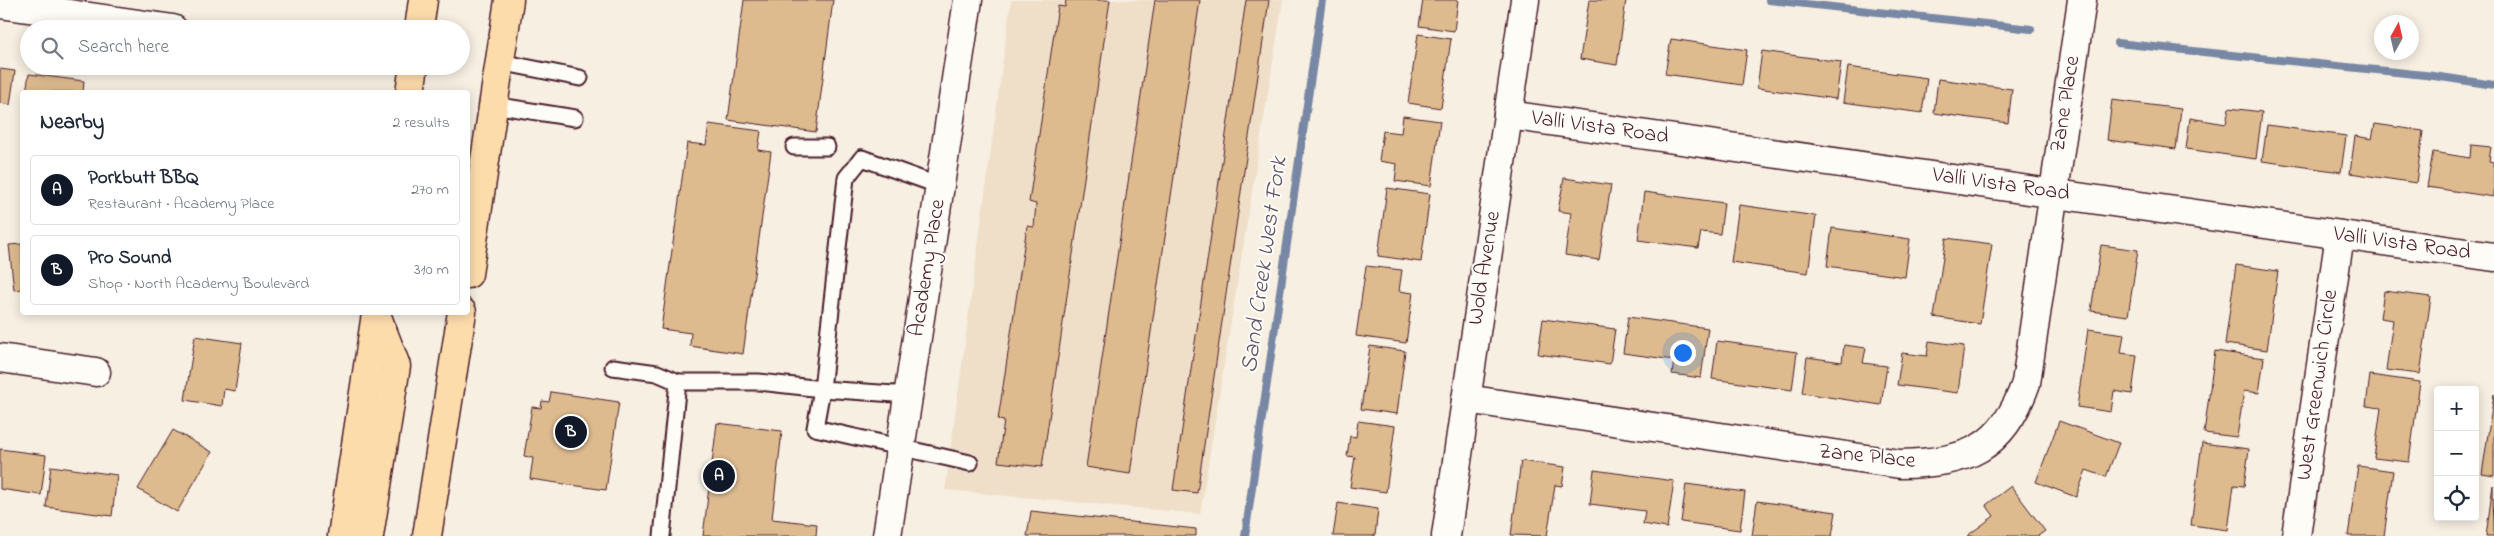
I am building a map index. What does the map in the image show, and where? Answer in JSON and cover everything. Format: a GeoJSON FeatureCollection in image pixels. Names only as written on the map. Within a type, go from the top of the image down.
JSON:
{"type":"FeatureCollection","features":[{"type":"Feature","properties":{"kind":"highway"},"geometry":{"type":"LineString","coordinates":[[420,20],[423,0]]}},
{"type":"Feature","properties":{"kind":"highway"},"geometry":{"type":"LineString","coordinates":[[470,260],[509,0]]}},
{"type":"Feature","properties":{"kind":"highway"},"geometry":{"type":"LineString","coordinates":[[410,90],[413,75]]}},
{"type":"Feature","properties":{"kind":"highway"},"geometry":{"type":"LineString","coordinates":[[342,536],[376,315]]}},
{"type":"Feature","properties":{"kind":"highway"},"geometry":{"type":"LineString","coordinates":[[369,536],[396,366],[377,315]]}},
{"type":"Feature","properties":{"kind":"highway"},"geometry":{"type":"LineString","coordinates":[[427,536],[462,315]]}},
{"type":"Feature","properties":{"kind":"street","name":"Academy Place"},"geometry":{"type":"LineString","coordinates":[[887,536],[968,0]]}},
{"type":"Feature","properties":{"kind":"street","name":"Wold Avenue"},"geometry":{"type":"LineString","coordinates":[[1446,536],[1525,0]]}},
{"type":"Feature","properties":{"kind":"street","name":"Zane Place"},"geometry":{"type":"LineString","coordinates":[[1466,399],[1900,464],[1930,464],[1959,457],[1987,444],[2006,427],[2018,407],[2026,383],[2052,192],[2082,0]]}},
{"type":"Feature","properties":{"kind":"street"},"geometry":{"type":"LineString","coordinates":[[0,4],[110,20]]}},
{"type":"Feature","properties":{"kind":"street","name":"Valli Vista Road"},"geometry":{"type":"LineString","coordinates":[[1508,116],[2052,192],[2494,257]]}},
{"type":"Feature","properties":{"kind":"street","name":"West Greenwich Circle"},"geometry":{"type":"LineString","coordinates":[[2296,536],[2340,235]]}},
{"type":"Feature","properties":{"kind":"street"},"geometry":{"type":"LineString","coordinates":[[0,358],[96,372]]}},
{"type":"Feature","properties":{"kind":"lane"},"geometry":{"type":"LineString","coordinates":[[500,62],[580,78]]}},
{"type":"Feature","properties":{"kind":"lane"},"geometry":{"type":"LineString","coordinates":[[493,105],[575,118]]}},
{"type":"Feature","properties":{"kind":"lane"},"geometry":{"type":"LineString","coordinates":[[794,147],[828,147]]}},
{"type":"Feature","properties":{"kind":"lane"},"geometry":{"type":"LineString","coordinates":[[940,186],[862,158],[846,178],[822,389],[815,428],[970,463]]}},
{"type":"Feature","properties":{"kind":"lane"},"geometry":{"type":"LineString","coordinates":[[613,368],[657,373],[678,382],[759,382],[822,389],[909,395]]}},
{"type":"Feature","properties":{"kind":"lane"},"geometry":{"type":"LineString","coordinates":[[662,536],[678,382]]}},
{"type":"Feature","properties":{"kind":"shaded area"},"geometry":{"type":"Polygon","coordinates":[[[1011,0],[1283,0],[1200,514],[945,490],[1011,0]]]}},
{"type":"Feature","properties":{"kind":"building"},"geometry":{"type":"Polygon","coordinates":[[[744,0],[833,0],[816,132],[728,120],[744,0]]]}},
{"type":"Feature","properties":{"kind":"building"},"geometry":{"type":"Polygon","coordinates":[[[1066,0],[1110,0],[1042,467],[998,462],[1004,421],[998,420],[1027,226],[1034,227],[1036,204],[1029,202],[1058,6],[1065,7],[1066,0]]]}},
{"type":"Feature","properties":{"kind":"building"},"geometry":{"type":"Polygon","coordinates":[[[1155,0],[1200,0],[1130,474],[1086,467],[1155,0]]]}},
{"type":"Feature","properties":{"kind":"building"},"geometry":{"type":"Polygon","coordinates":[[[1246,0],[1269,0],[1197,493],[1173,490],[1246,0]]]}},
{"type":"Feature","properties":{"kind":"building"},"geometry":{"type":"Polygon","coordinates":[[[1423,0],[1458,0],[1454,31],[1419,26],[1423,0]]]}},
{"type":"Feature","properties":{"kind":"building"},"geometry":{"type":"Polygon","coordinates":[[[1589,0],[1626,0],[1617,65],[1580,59],[1589,0]]]}},
{"type":"Feature","properties":{"kind":"building"},"geometry":{"type":"Polygon","coordinates":[[[1418,34],[1451,39],[1441,108],[1408,103],[1418,34]]]}},
{"type":"Feature","properties":{"kind":"building"},"geometry":{"type":"Polygon","coordinates":[[[1671,39],[1747,50],[1742,85],[1665,74],[1671,39]]]}},
{"type":"Feature","properties":{"kind":"building"},"geometry":{"type":"Polygon","coordinates":[[[1762,51],[1841,62],[1836,99],[1757,88],[1762,51]]]}},
{"type":"Feature","properties":{"kind":"building"},"geometry":{"type":"Polygon","coordinates":[[[1848,67],[1927,78],[1922,113],[1843,102],[1848,67]]]}},
{"type":"Feature","properties":{"kind":"building"},"geometry":{"type":"Polygon","coordinates":[[[0,69],[15,71],[10,105],[0,103],[0,69]]]}},
{"type":"Feature","properties":{"kind":"building"},"geometry":{"type":"Polygon","coordinates":[[[29,75],[84,81],[83,90],[26,90],[29,75]]]}},
{"type":"Feature","properties":{"kind":"building"},"geometry":{"type":"Polygon","coordinates":[[[1938,79],[2012,89],[2008,123],[1934,113],[1938,79]]]}},
{"type":"Feature","properties":{"kind":"building"},"geometry":{"type":"Polygon","coordinates":[[[2112,100],[2181,109],[2176,149],[2107,140],[2112,100]]]}},
{"type":"Feature","properties":{"kind":"building"},"geometry":{"type":"Polygon","coordinates":[[[2229,108],[2262,112],[2256,159],[2186,149],[2190,118],[2226,124],[2229,108]]]}},
{"type":"Feature","properties":{"kind":"building"},"geometry":{"type":"Polygon","coordinates":[[[1403,116],[1440,121],[1431,186],[1395,181],[1397,164],[1379,161],[1383,131],[1401,133],[1403,116]]]}},
{"type":"Feature","properties":{"kind":"building"},"geometry":{"type":"Polygon","coordinates":[[[709,124],[761,131],[758,150],[771,152],[743,354],[690,346],[691,333],[661,329],[687,143],[706,145],[709,124]]]}},
{"type":"Feature","properties":{"kind":"building"},"geometry":{"type":"Polygon","coordinates":[[[2375,124],[2423,131],[2416,183],[2350,173],[2355,136],[2372,139],[2375,124]]]}},
{"type":"Feature","properties":{"kind":"building"},"geometry":{"type":"Polygon","coordinates":[[[2267,125],[2346,136],[2341,172],[2262,161],[2267,125]]]}},
{"type":"Feature","properties":{"kind":"building"},"geometry":{"type":"Polygon","coordinates":[[[2471,145],[2491,147],[2489,161],[2494,162],[2494,197],[2427,187],[2433,152],[2470,158],[2471,145]]]}},
{"type":"Feature","properties":{"kind":"building"},"geometry":{"type":"Polygon","coordinates":[[[1564,178],[1611,185],[1599,260],[1565,255],[1571,213],[1558,211],[1564,178]]]}},
{"type":"Feature","properties":{"kind":"building"},"geometry":{"type":"Polygon","coordinates":[[[1387,188],[1430,194],[1421,262],[1378,256],[1387,188]]]}},
{"type":"Feature","properties":{"kind":"building"},"geometry":{"type":"Polygon","coordinates":[[[1644,192],[1724,203],[1720,234],[1701,232],[1698,248],[1638,240],[1644,192]]]}},
{"type":"Feature","properties":{"kind":"building"},"geometry":{"type":"Polygon","coordinates":[[[1739,205],[1816,216],[1808,273],[1731,262],[1739,205]]]}},
{"type":"Feature","properties":{"kind":"building"},"geometry":{"type":"Polygon","coordinates":[[[1832,228],[1910,239],[1905,277],[1827,266],[1832,228]]]}},
{"type":"Feature","properties":{"kind":"building"},"geometry":{"type":"Polygon","coordinates":[[[1946,238],[1992,244],[1980,324],[1934,317],[1946,238]]]}},
{"type":"Feature","properties":{"kind":"building"},"geometry":{"type":"Polygon","coordinates":[[[20,244],[20,289],[14,290],[9,245],[20,244]]]}},
{"type":"Feature","properties":{"kind":"building"},"geometry":{"type":"Polygon","coordinates":[[[2101,245],[2138,250],[2128,316],[2091,311],[2101,245]]]}},
{"type":"Feature","properties":{"kind":"building"},"geometry":{"type":"Polygon","coordinates":[[[2236,265],[2278,271],[2267,350],[2225,344],[2236,265]]]}},
{"type":"Feature","properties":{"kind":"building"},"geometry":{"type":"Polygon","coordinates":[[[1366,266],[1402,270],[1399,291],[1413,293],[1406,343],[1356,336],[1366,266]]]}},
{"type":"Feature","properties":{"kind":"building"},"geometry":{"type":"Polygon","coordinates":[[[2384,291],[2431,297],[2420,374],[2386,370],[2393,320],[2380,318],[2384,291]]]}},
{"type":"Feature","properties":{"kind":"building"},"geometry":{"type":"Polygon","coordinates":[[[1628,317],[1708,328],[1701,378],[1672,374],[1674,360],[1623,353],[1628,317]]]}},
{"type":"Feature","properties":{"kind":"building"},"geometry":{"type":"Polygon","coordinates":[[[1543,319],[1615,329],[1610,364],[1538,354],[1543,319]]]}},
{"type":"Feature","properties":{"kind":"building"},"geometry":{"type":"Polygon","coordinates":[[[2088,329],[2124,334],[2121,353],[2137,355],[2132,394],[2114,391],[2111,412],[2077,407],[2088,329]]]}},
{"type":"Feature","properties":{"kind":"building"},"geometry":{"type":"Polygon","coordinates":[[[195,336],[242,343],[235,391],[224,389],[222,406],[185,400],[195,336]]]}},
{"type":"Feature","properties":{"kind":"building"},"geometry":{"type":"Polygon","coordinates":[[[1717,341],[1797,352],[1792,390],[1712,379],[1717,341]]]}},
{"type":"Feature","properties":{"kind":"building"},"geometry":{"type":"Polygon","coordinates":[[[1929,341],[1964,346],[1958,393],[1897,385],[1902,353],[1927,356],[1929,341]]]}},
{"type":"Feature","properties":{"kind":"building"},"geometry":{"type":"Polygon","coordinates":[[[1844,345],[1866,348],[1863,363],[1887,366],[1881,405],[1802,393],[1807,357],[1842,362],[1844,345]]]}},
{"type":"Feature","properties":{"kind":"building"},"geometry":{"type":"Polygon","coordinates":[[[1370,346],[1405,351],[1397,414],[1361,409],[1370,346]]]}},
{"type":"Feature","properties":{"kind":"building"},"geometry":{"type":"Polygon","coordinates":[[[2215,351],[2264,358],[2259,393],[2244,391],[2237,437],[2204,433],[2215,351]]]}},
{"type":"Feature","properties":{"kind":"building"},"geometry":{"type":"Polygon","coordinates":[[[2370,375],[2420,382],[2409,462],[2374,458],[2381,408],[2366,406],[2370,375]]]}},
{"type":"Feature","properties":{"kind":"building"},"geometry":{"type":"Polygon","coordinates":[[[551,392],[619,402],[606,490],[530,479],[533,458],[524,456],[532,407],[541,408],[542,401],[549,402],[551,392]]]}},
{"type":"Feature","properties":{"kind":"building"},"geometry":{"type":"Polygon","coordinates":[[[2494,394],[2494,476],[2482,474],[2494,394]]]}},
{"type":"Feature","properties":{"kind":"building"},"geometry":{"type":"Polygon","coordinates":[[[1358,421],[1395,426],[1386,492],[1350,487],[1355,457],[1347,456],[1350,436],[1356,437],[1358,421]]]}},
{"type":"Feature","properties":{"kind":"building"},"geometry":{"type":"Polygon","coordinates":[[[2059,421],[2119,443],[2106,477],[2086,470],[2076,497],[2036,482],[2059,421]]]}},
{"type":"Feature","properties":{"kind":"building"},"geometry":{"type":"Polygon","coordinates":[[[717,423],[782,431],[772,519],[817,524],[816,536],[703,536],[717,423]]]}},
{"type":"Feature","properties":{"kind":"building"},"geometry":{"type":"Polygon","coordinates":[[[173,430],[212,452],[177,512],[138,489],[173,430]]]}},
{"type":"Feature","properties":{"kind":"building"},"geometry":{"type":"Polygon","coordinates":[[[2202,443],[2249,449],[2244,486],[2234,485],[2228,530],[2191,525],[2202,443]]]}},
{"type":"Feature","properties":{"kind":"building"},"geometry":{"type":"Polygon","coordinates":[[[0,449],[46,455],[41,495],[0,489],[0,449]]]}},
{"type":"Feature","properties":{"kind":"building"},"geometry":{"type":"Polygon","coordinates":[[[1521,461],[1565,467],[1562,486],[1555,485],[1547,536],[1511,535],[1521,461]]]}},
{"type":"Feature","properties":{"kind":"building"},"geometry":{"type":"Polygon","coordinates":[[[51,466],[117,475],[112,516],[46,507],[51,466]]]}},
{"type":"Feature","properties":{"kind":"building"},"geometry":{"type":"Polygon","coordinates":[[[2358,466],[2393,471],[2384,536],[2348,536],[2358,466]]]}},
{"type":"Feature","properties":{"kind":"building"},"geometry":{"type":"Polygon","coordinates":[[[1594,470],[1674,481],[1667,528],[1643,524],[1645,511],[1590,504],[1594,470]]]}},
{"type":"Feature","properties":{"kind":"building"},"geometry":{"type":"Polygon","coordinates":[[[1686,484],[1745,492],[1740,530],[1681,522],[1686,484]]]}},
{"type":"Feature","properties":{"kind":"building"},"geometry":{"type":"Polygon","coordinates":[[[2493,485],[2494,536],[2486,536],[2493,485]]]}},
{"type":"Feature","properties":{"kind":"building"},"geometry":{"type":"Polygon","coordinates":[[[2011,486],[2045,531],[2038,536],[1967,536],[1994,516],[1986,505],[2011,486]]]}},
{"type":"Feature","properties":{"kind":"building"},"geometry":{"type":"Polygon","coordinates":[[[1757,501],[1836,512],[1832,536],[1752,536],[1757,501]]]}},
{"type":"Feature","properties":{"kind":"building"},"geometry":{"type":"Polygon","coordinates":[[[1338,503],[1378,509],[1375,536],[1333,536],[1338,503]]]}},
{"type":"Feature","properties":{"kind":"building"},"geometry":{"type":"Polygon","coordinates":[[[1031,511],[1196,529],[1196,536],[1027,536],[1031,511]]]}},
{"type":"Feature","properties":{"kind":"waterway","name":"Sand Creek West Fork"},"geometry":{"type":"LineString","coordinates":[[1245,536],[1322,0]]}},
{"type":"Feature","properties":{"kind":"waterway","name":"Sand Creek West Fork"},"geometry":{"type":"LineString","coordinates":[[1769,0],[2031,29]]}},
{"type":"Feature","properties":{"kind":"waterway"},"geometry":{"type":"LineString","coordinates":[[2117,43],[2434,76],[2494,85]]}},
{"type":"Feature","properties":{"kind":"place","name":"Pro Sound"},"geometry":{"type":"Point","coordinates":[571,432]}},
{"type":"Feature","properties":{"kind":"place","name":"Porkbutt BBQ"},"geometry":{"type":"Point","coordinates":[719,476]}}]}
